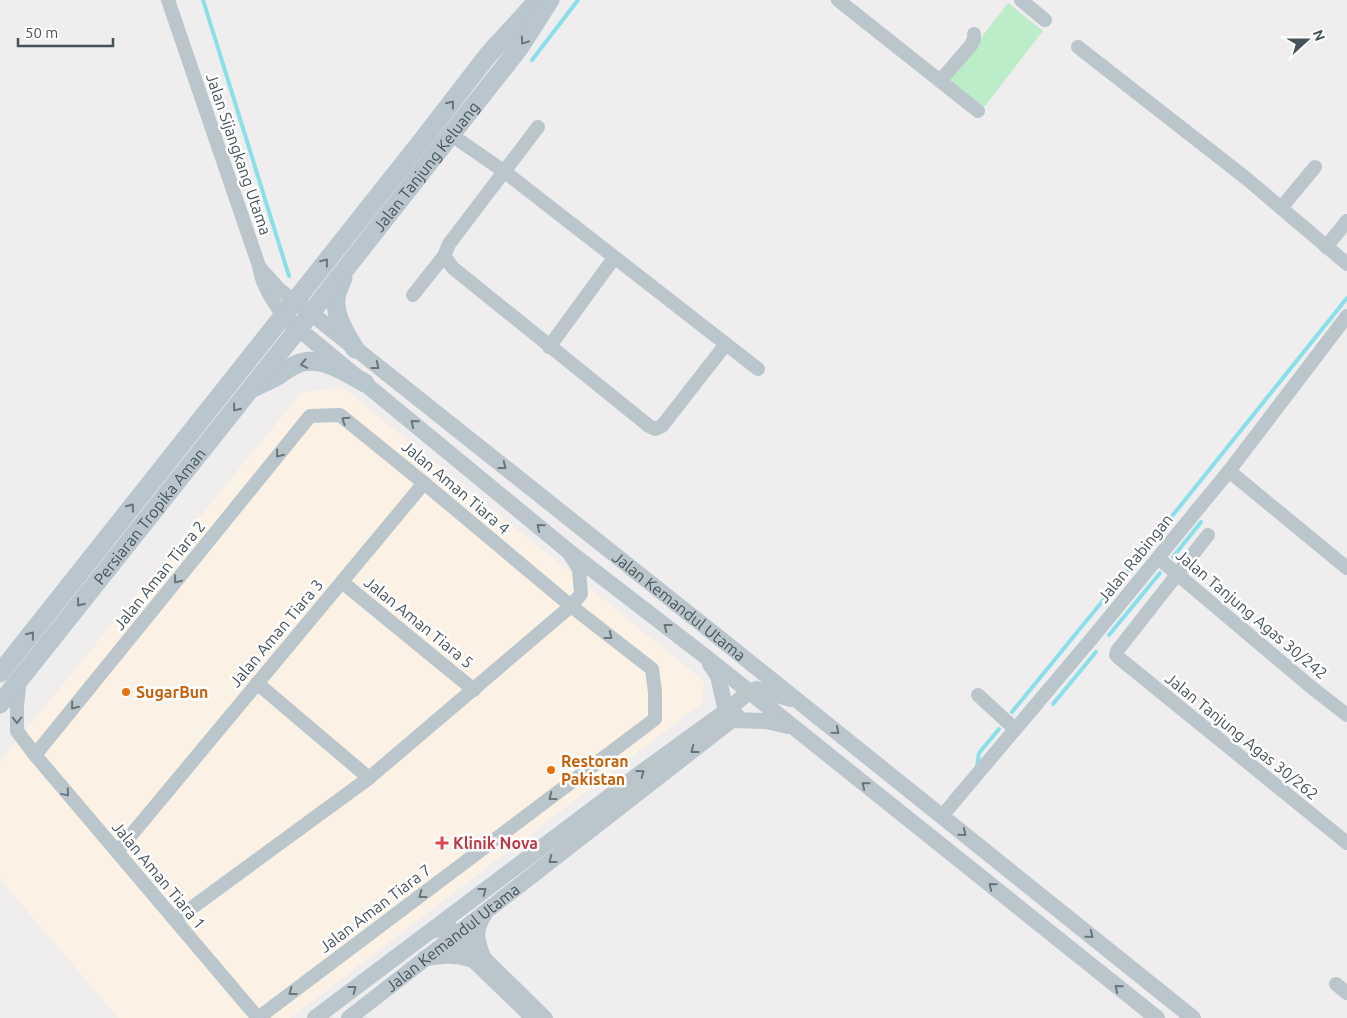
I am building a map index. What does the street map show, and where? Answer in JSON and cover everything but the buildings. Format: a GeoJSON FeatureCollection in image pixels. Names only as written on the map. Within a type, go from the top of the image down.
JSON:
{"type":"FeatureCollection","features":[{"type":"Feature","properties":{"kind":"main road","name":"Jalan Tanjung Keluang"},"geometry":{"type":"LineString","coordinates":[[283,316],[488,55],[538,0]]}},
{"type":"Feature","properties":{"kind":"main road","name":"Jalan Tanjung Keluang"},"geometry":{"type":"LineString","coordinates":[[298,328],[520,47],[550,0]]}},
{"type":"Feature","properties":{"kind":"main road"},"geometry":{"type":"LineString","coordinates":[[348,265],[337,294],[336,306],[339,319],[355,349]]}},
{"type":"Feature","properties":{"kind":"main road","name":"Persiaran Tropika Aman"},"geometry":{"type":"LineString","coordinates":[[0,673],[283,316]]}},
{"type":"Feature","properties":{"kind":"main road","name":"Persiaran Tropika Aman"},"geometry":{"type":"LineString","coordinates":[[0,704],[298,328]]}},
{"type":"Feature","properties":{"kind":"main road"},"geometry":{"type":"LineString","coordinates":[[250,390],[303,362],[331,365],[365,382]]}},
{"type":"Feature","properties":{"kind":"street","name":"Jalan Sijangkang Utama"},"geometry":{"type":"LineString","coordinates":[[168,0],[259,266],[261,278],[283,316]]}},
{"type":"Feature","properties":{"kind":"street"},"geometry":{"type":"LineString","coordinates":[[838,0],[978,111]]}},
{"type":"Feature","properties":{"kind":"street"},"geometry":{"type":"LineString","coordinates":[[1020,0],[1045,20]]}},
{"type":"Feature","properties":{"kind":"street"},"geometry":{"type":"LineString","coordinates":[[940,81],[971,45],[974,34]]}},
{"type":"Feature","properties":{"kind":"street"},"geometry":{"type":"LineString","coordinates":[[1078,47],[1247,179],[1347,264]]}},
{"type":"Feature","properties":{"kind":"street"},"geometry":{"type":"LineString","coordinates":[[412,295],[444,256],[449,244],[538,127]]}},
{"type":"Feature","properties":{"kind":"street"},"geometry":{"type":"LineString","coordinates":[[450,134],[505,172],[758,369]]}},
{"type":"Feature","properties":{"kind":"street"},"geometry":{"type":"LineString","coordinates":[[1281,208],[1316,168]]}},
{"type":"Feature","properties":{"kind":"street"},"geometry":{"type":"LineString","coordinates":[[1326,247],[1347,222]]}},
{"type":"Feature","properties":{"kind":"street"},"geometry":{"type":"LineString","coordinates":[[444,256],[453,268],[549,347],[648,426],[655,429],[662,426],[726,344]]}},
{"type":"Feature","properties":{"kind":"street"},"geometry":{"type":"LineString","coordinates":[[549,347],[614,258]]}},
{"type":"Feature","properties":{"kind":"street"},"geometry":{"type":"LineString","coordinates":[[259,266],[279,289],[295,300]]}},
{"type":"Feature","properties":{"kind":"street","name":"Jalan Kemandul Utama"},"geometry":{"type":"LineString","coordinates":[[295,300],[732,648],[753,692]]}},
{"type":"Feature","properties":{"kind":"street","name":"Jalan Kemandul Utama"},"geometry":{"type":"LineString","coordinates":[[283,316],[567,550],[753,692],[792,727],[1156,1018]]}},
{"type":"Feature","properties":{"kind":"street","name":"Jalan Rabingan"},"geometry":{"type":"LineString","coordinates":[[942,816],[1229,471],[1347,316]]}},
{"type":"Feature","properties":{"kind":"street","name":"Jalan Aman Tiara 4"},"geometry":{"type":"LineString","coordinates":[[310,416],[340,415],[571,606]]}},
{"type":"Feature","properties":{"kind":"street","name":"Jalan Aman Tiara 2"},"geometry":{"type":"LineString","coordinates":[[35,755],[310,416]]}},
{"type":"Feature","properties":{"kind":"street"},"geometry":{"type":"LineString","coordinates":[[1229,471],[1347,568]]}},
{"type":"Feature","properties":{"kind":"street","name":"Jalan Aman Tiara 3"},"geometry":{"type":"LineString","coordinates":[[117,852],[424,483]]}},
{"type":"Feature","properties":{"kind":"street"},"geometry":{"type":"LineString","coordinates":[[1177,574],[1208,534]]}},
{"type":"Feature","properties":{"kind":"street"},"geometry":{"type":"LineString","coordinates":[[175,920],[369,778],[571,606],[581,594],[579,569],[567,550]]}},
{"type":"Feature","properties":{"kind":"street","name":"Jalan Tanjung Agas 30/242"},"geometry":{"type":"LineString","coordinates":[[1158,558],[1347,716]]}},
{"type":"Feature","properties":{"kind":"street","name":"Jalan Tanjung Agas 30/262"},"geometry":{"type":"LineString","coordinates":[[1177,574],[1117,651],[1116,655],[1347,843]]}},
{"type":"Feature","properties":{"kind":"street","name":"Jalan Aman Tiara 5"},"geometry":{"type":"LineString","coordinates":[[342,582],[474,690]]}},
{"type":"Feature","properties":{"kind":"street","name":"Jalan Aman Tiara 7"},"geometry":{"type":"LineString","coordinates":[[258,1018],[655,720],[655,692],[652,670],[571,606]]}},
{"type":"Feature","properties":{"kind":"street"},"geometry":{"type":"LineString","coordinates":[[732,648],[1193,1018]]}},
{"type":"Feature","properties":{"kind":"street"},"geometry":{"type":"LineString","coordinates":[[706,657],[718,676],[729,716],[792,727]]}},
{"type":"Feature","properties":{"kind":"street","name":"Jalan Aman Tiara 1"},"geometry":{"type":"LineString","coordinates":[[20,679],[17,731],[35,755],[258,1018]]}},
{"type":"Feature","properties":{"kind":"street"},"geometry":{"type":"LineString","coordinates":[[257,684],[369,778]]}},
{"type":"Feature","properties":{"kind":"street"},"geometry":{"type":"LineString","coordinates":[[753,692],[798,701]]}},
{"type":"Feature","properties":{"kind":"street","name":"Jalan Kemandul Utama"},"geometry":{"type":"LineString","coordinates":[[349,1018],[729,716],[753,692]]}},
{"type":"Feature","properties":{"kind":"street"},"geometry":{"type":"LineString","coordinates":[[978,695],[1015,729]]}},
{"type":"Feature","properties":{"kind":"street","name":"Jalan Kemandul Utama"},"geometry":{"type":"LineString","coordinates":[[314,1018],[627,783],[729,716]]}},
{"type":"Feature","properties":{"kind":"street"},"geometry":{"type":"LineString","coordinates":[[453,934],[458,911]]}},
{"type":"Feature","properties":{"kind":"street"},"geometry":{"type":"LineString","coordinates":[[476,958],[479,924],[486,911]]}},
{"type":"Feature","properties":{"kind":"street"},"geometry":{"type":"LineString","coordinates":[[430,931],[453,934],[532,1018]]}},
{"type":"Feature","properties":{"kind":"street"},"geometry":{"type":"LineString","coordinates":[[425,958],[451,955],[476,958],[546,1018]]}},
{"type":"Feature","properties":{"kind":"shaded area"},"geometry":{"type":"Polygon","coordinates":[[[343,388],[704,681],[702,703],[290,1018],[118,1018],[0,879],[0,761],[302,392],[343,388]]]}},
{"type":"Feature","properties":{"kind":"green space"},"geometry":{"type":"Polygon","coordinates":[[[1008,3],[1043,31],[984,107],[949,79],[1008,3]]]}},
{"type":"Feature","properties":{"kind":"waterway"},"geometry":{"type":"LineString","coordinates":[[203,0],[289,276]]}},
{"type":"Feature","properties":{"kind":"waterway"},"geometry":{"type":"LineString","coordinates":[[532,60],[578,0]]}},
{"type":"Feature","properties":{"kind":"waterway"},"geometry":{"type":"LineString","coordinates":[[1012,712],[1347,298]]}},
{"type":"Feature","properties":{"kind":"waterway"},"geometry":{"type":"LineString","coordinates":[[1173,557],[1201,522]]}},
{"type":"Feature","properties":{"kind":"waterway"},"geometry":{"type":"LineString","coordinates":[[1109,635],[1160,573]]}},
{"type":"Feature","properties":{"kind":"waterway"},"geometry":{"type":"LineString","coordinates":[[1053,704],[1096,652]]}},
{"type":"Feature","properties":{"kind":"waterway"},"geometry":{"type":"LineString","coordinates":[[977,766],[979,753],[999,729]]}},
{"type":"Feature","properties":{"kind":"place","name":"SugarBun"},"geometry":{"type":"Point","coordinates":[126,692]}},
{"type":"Feature","properties":{"kind":"place","name":"Restoran Pakistan"},"geometry":{"type":"Point","coordinates":[551,770]}},
{"type":"Feature","properties":{"kind":"place","name":"Klinik Nova"},"geometry":{"type":"Point","coordinates":[442,843]}}]}
